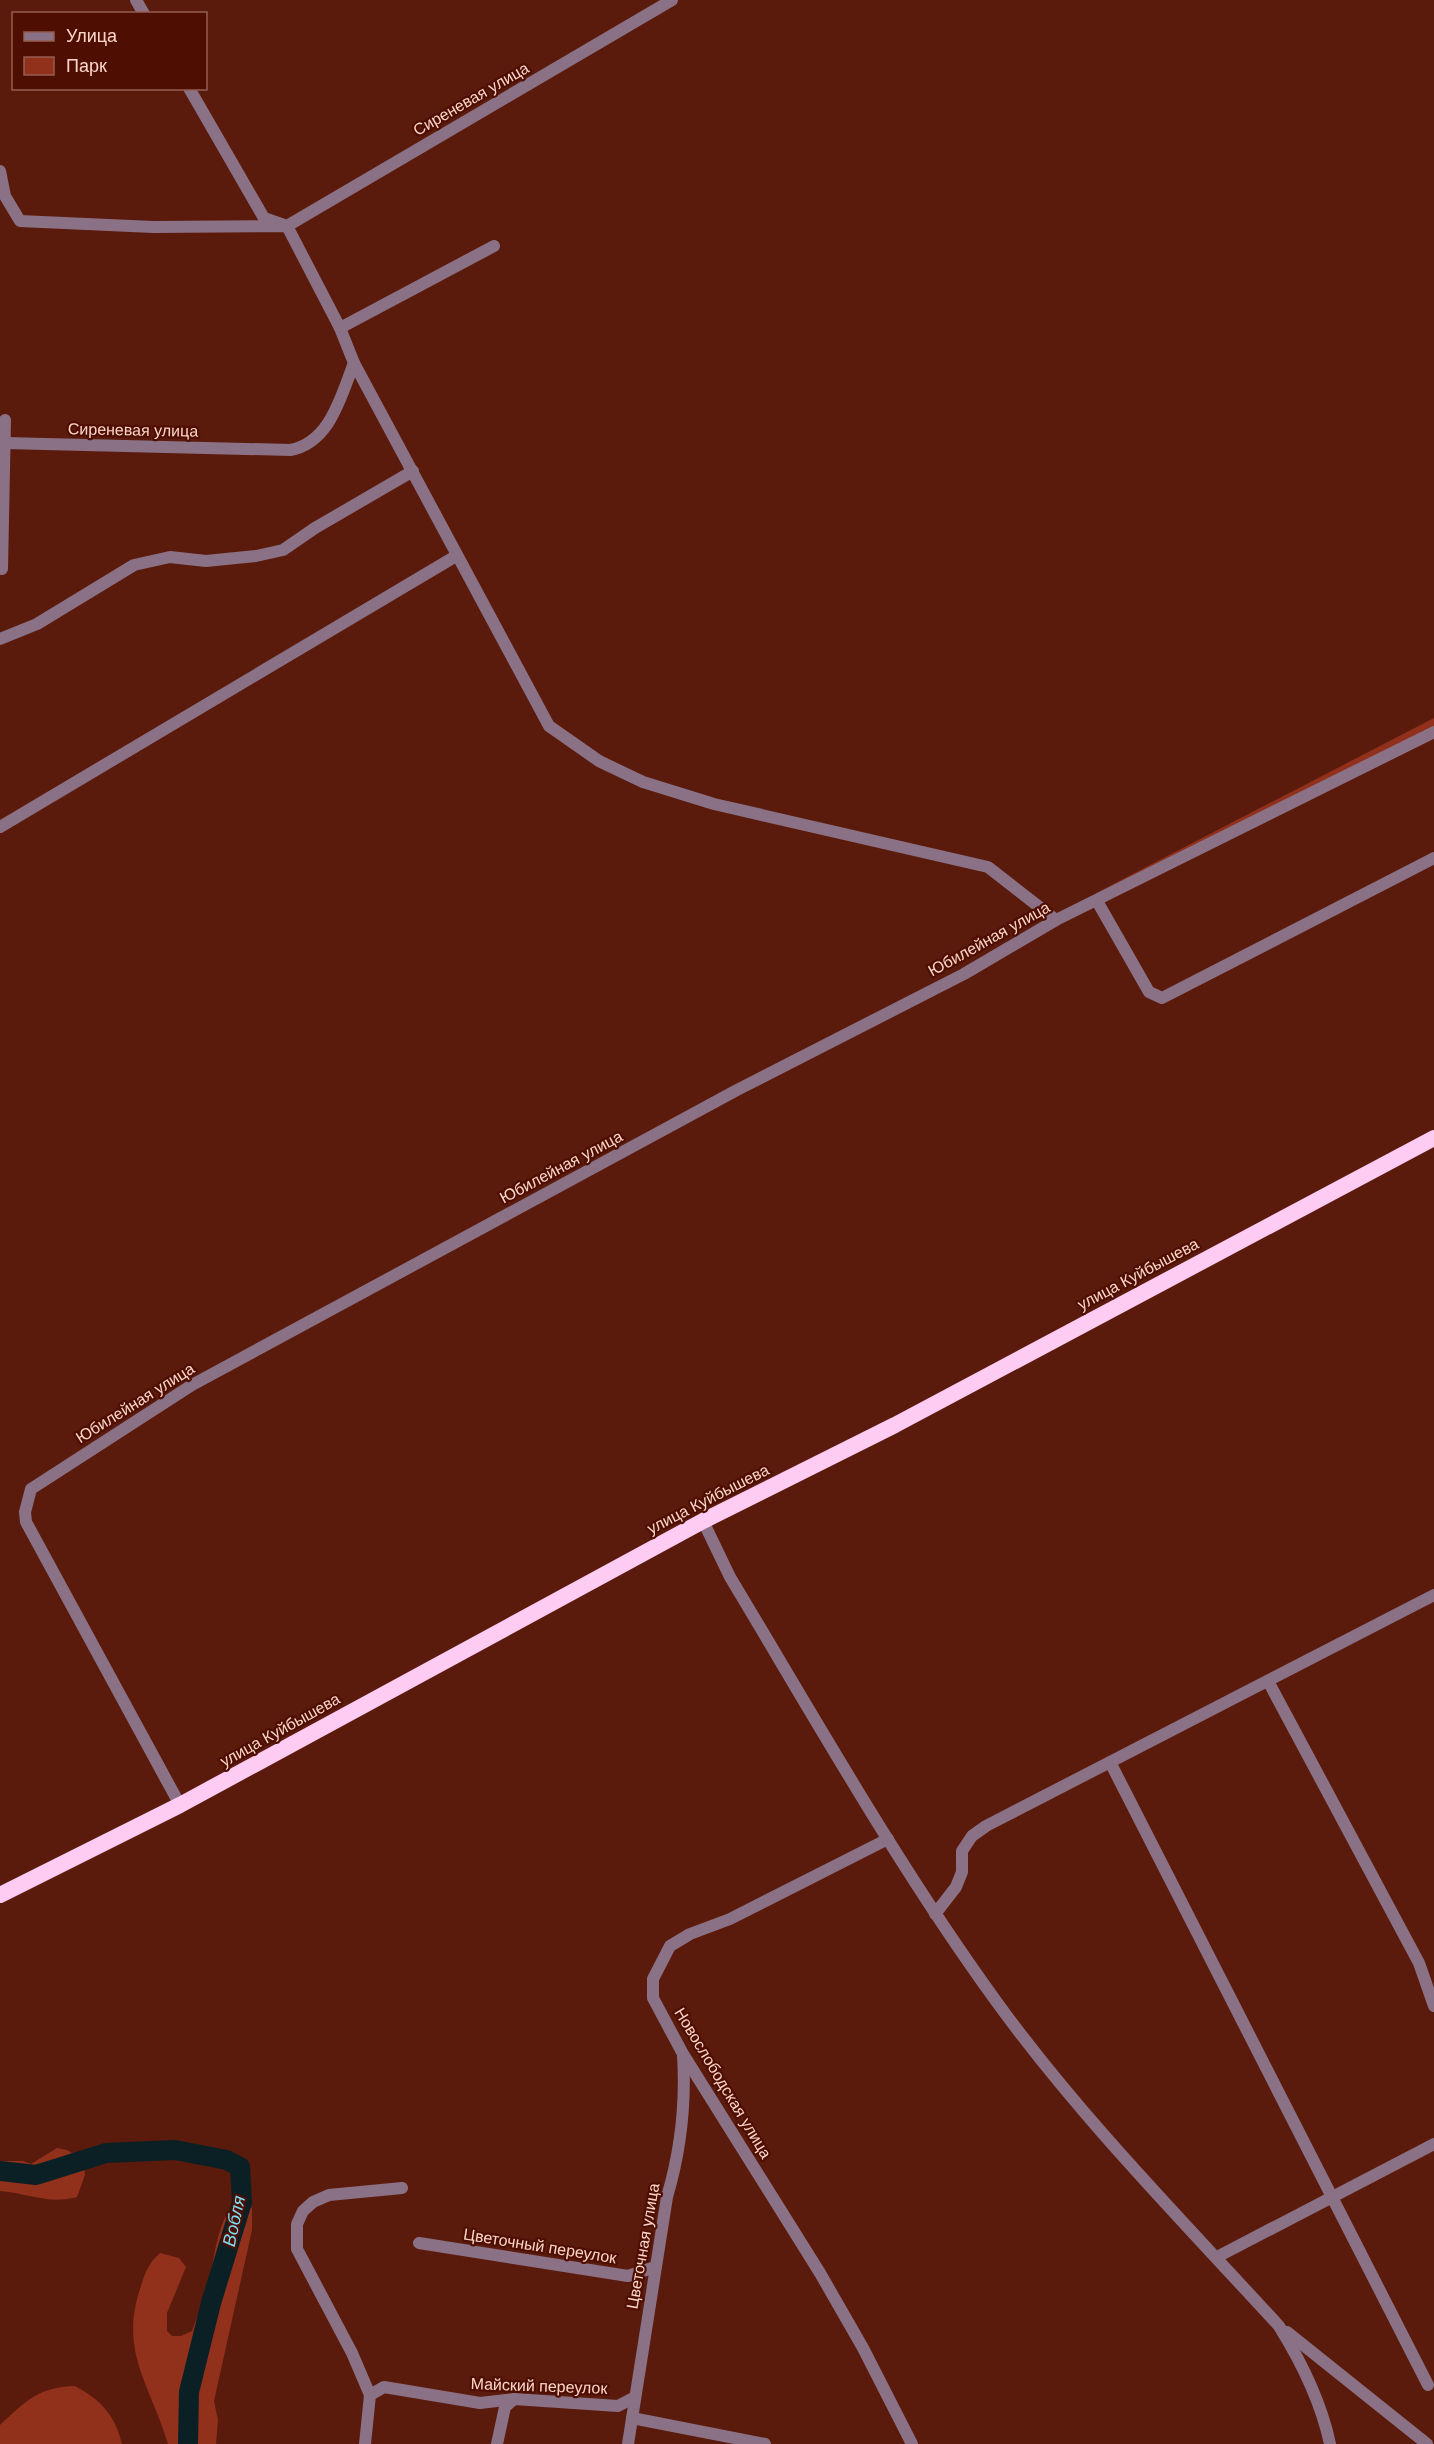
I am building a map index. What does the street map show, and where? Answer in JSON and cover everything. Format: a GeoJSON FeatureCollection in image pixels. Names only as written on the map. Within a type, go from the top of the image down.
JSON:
{"type":"FeatureCollection","features":[{"type":"Feature","properties":{"kind":"highway","name":"улица Куйбышева"},"geometry":{"type":"LineString","coordinates":[[0,1895],[180,1805],[702,1521],[895,1425],[1434,1138]]}},
{"type":"Feature","properties":{"kind":"street","name":"Сиреневая улица"},"geometry":{"type":"LineString","coordinates":[[0,171],[5,196],[20,221],[153,227],[287,226],[672,0]]}},
{"type":"Feature","properties":{"kind":"street"},"geometry":{"type":"LineString","coordinates":[[190,90],[264,218],[287,226],[340,328],[354,363],[549,726],[599,761],[643,782],[714,804],[988,867],[1056,920]]}},
{"type":"Feature","properties":{"kind":"street"},"geometry":{"type":"LineString","coordinates":[[340,328],[494,246]]}},
{"type":"Feature","properties":{"kind":"street","name":"Сиреневая улица"},"geometry":{"type":"LineString","coordinates":[[5,443],[290,450],[304,447],[325,427],[336,408],[354,363]]}},
{"type":"Feature","properties":{"kind":"street"},"geometry":{"type":"LineString","coordinates":[[2,569],[5,420]]}},
{"type":"Feature","properties":{"kind":"street"},"geometry":{"type":"LineString","coordinates":[[0,639],[37,624],[134,565],[170,557],[206,561],[256,556],[283,550],[315,528],[413,471]]}},
{"type":"Feature","properties":{"kind":"street"},"geometry":{"type":"LineString","coordinates":[[0,827],[456,556]]}},
{"type":"Feature","properties":{"kind":"street","name":"Юбилейная улица"},"geometry":{"type":"LineString","coordinates":[[180,1805],[26,1522],[25,1512],[31,1490],[192,1385],[737,1090],[964,974],[1056,920],[1434,732]]}},
{"type":"Feature","properties":{"kind":"street"},"geometry":{"type":"LineString","coordinates":[[1096,901],[1149,992],[1162,998],[1434,858]]}},
{"type":"Feature","properties":{"kind":"street"},"geometry":{"type":"LineString","coordinates":[[702,1521],[730,1577],[888,1839],[935,1914],[998,2003],[1076,2102],[1279,2326],[1426,2444]]}},
{"type":"Feature","properties":{"kind":"street"},"geometry":{"type":"LineString","coordinates":[[935,1914],[956,1887],[962,1872],[962,1851],[972,1836],[986,1826],[1434,1595]]}},
{"type":"Feature","properties":{"kind":"street"},"geometry":{"type":"LineString","coordinates":[[1268,1681],[1419,1963],[1434,2007]]}},
{"type":"Feature","properties":{"kind":"street"},"geometry":{"type":"LineString","coordinates":[[1110,1762],[1428,2385]]}},
{"type":"Feature","properties":{"kind":"street","name":"Новослободская улица"},"geometry":{"type":"LineString","coordinates":[[888,1839],[730,1920],[696,1932],[670,1946],[653,1979],[653,1998],[683,2054],[820,2273],[913,2443]]}},
{"type":"Feature","properties":{"kind":"street","name":"Цветочная улица"},"geometry":{"type":"LineString","coordinates":[[628,2444],[655,2267],[667,2197],[675,2169],[686,2093],[683,2054]]}},
{"type":"Feature","properties":{"kind":"street"},"geometry":{"type":"LineString","coordinates":[[1216,2257],[1434,2144]]}},
{"type":"Feature","properties":{"kind":"street"},"geometry":{"type":"LineString","coordinates":[[364,2444],[370,2395],[352,2353],[297,2249],[297,2224],[303,2211],[313,2202],[329,2195],[402,2188]]}},
{"type":"Feature","properties":{"kind":"street","name":"Цветочный переулок"},"geometry":{"type":"LineString","coordinates":[[419,2243],[628,2276],[655,2267]]}},
{"type":"Feature","properties":{"kind":"street"},"geometry":{"type":"LineString","coordinates":[[1279,2326],[1301,2361],[1314,2392],[1330,2444]]}},
{"type":"Feature","properties":{"kind":"street","name":"Майский переулок"},"geometry":{"type":"LineString","coordinates":[[370,2395],[384,2387],[480,2403],[514,2399],[618,2406],[635,2397]]}},
{"type":"Feature","properties":{"kind":"street"},"geometry":{"type":"LineString","coordinates":[[497,2444],[505,2407],[514,2399]]}},
{"type":"Feature","properties":{"kind":"street"},"geometry":{"type":"LineString","coordinates":[[632,2418],[765,2444]]}},
{"type":"Feature","properties":{"kind":"green space"},"geometry":{"type":"Polygon","coordinates":[[[1434,718],[1434,731],[1092,895],[1434,718]]]}},
{"type":"Feature","properties":{"kind":"green space"},"geometry":{"type":"Polygon","coordinates":[[[57,2148],[67,2150],[83,2160],[85,2175],[77,2197],[57,2200],[0,2191],[0,2161],[23,2161],[31,2164],[57,2148]]]}},
{"type":"Feature","properties":{"kind":"green space"},"geometry":{"type":"Polygon","coordinates":[[[237,2199],[252,2208],[252,2230],[214,2401],[218,2420],[216,2444],[168,2444],[135,2350],[134,2311],[140,2289],[147,2269],[160,2253],[179,2258],[186,2267],[167,2313],[167,2331],[172,2336],[181,2336],[192,2331],[205,2298],[220,2229],[237,2199]]]}},
{"type":"Feature","properties":{"kind":"green space"},"geometry":{"type":"Polygon","coordinates":[[[75,2386],[106,2409],[122,2444],[0,2444],[0,2425],[25,2402],[51,2389],[75,2386]]]}},
{"type":"Feature","properties":{"kind":"waterway","name":"Вобля"},"geometry":{"type":"LineString","coordinates":[[0,2171],[36,2175],[106,2153],[175,2150],[227,2160],[240,2167],[242,2202],[211,2303],[189,2392],[188,2444]]}}]}
